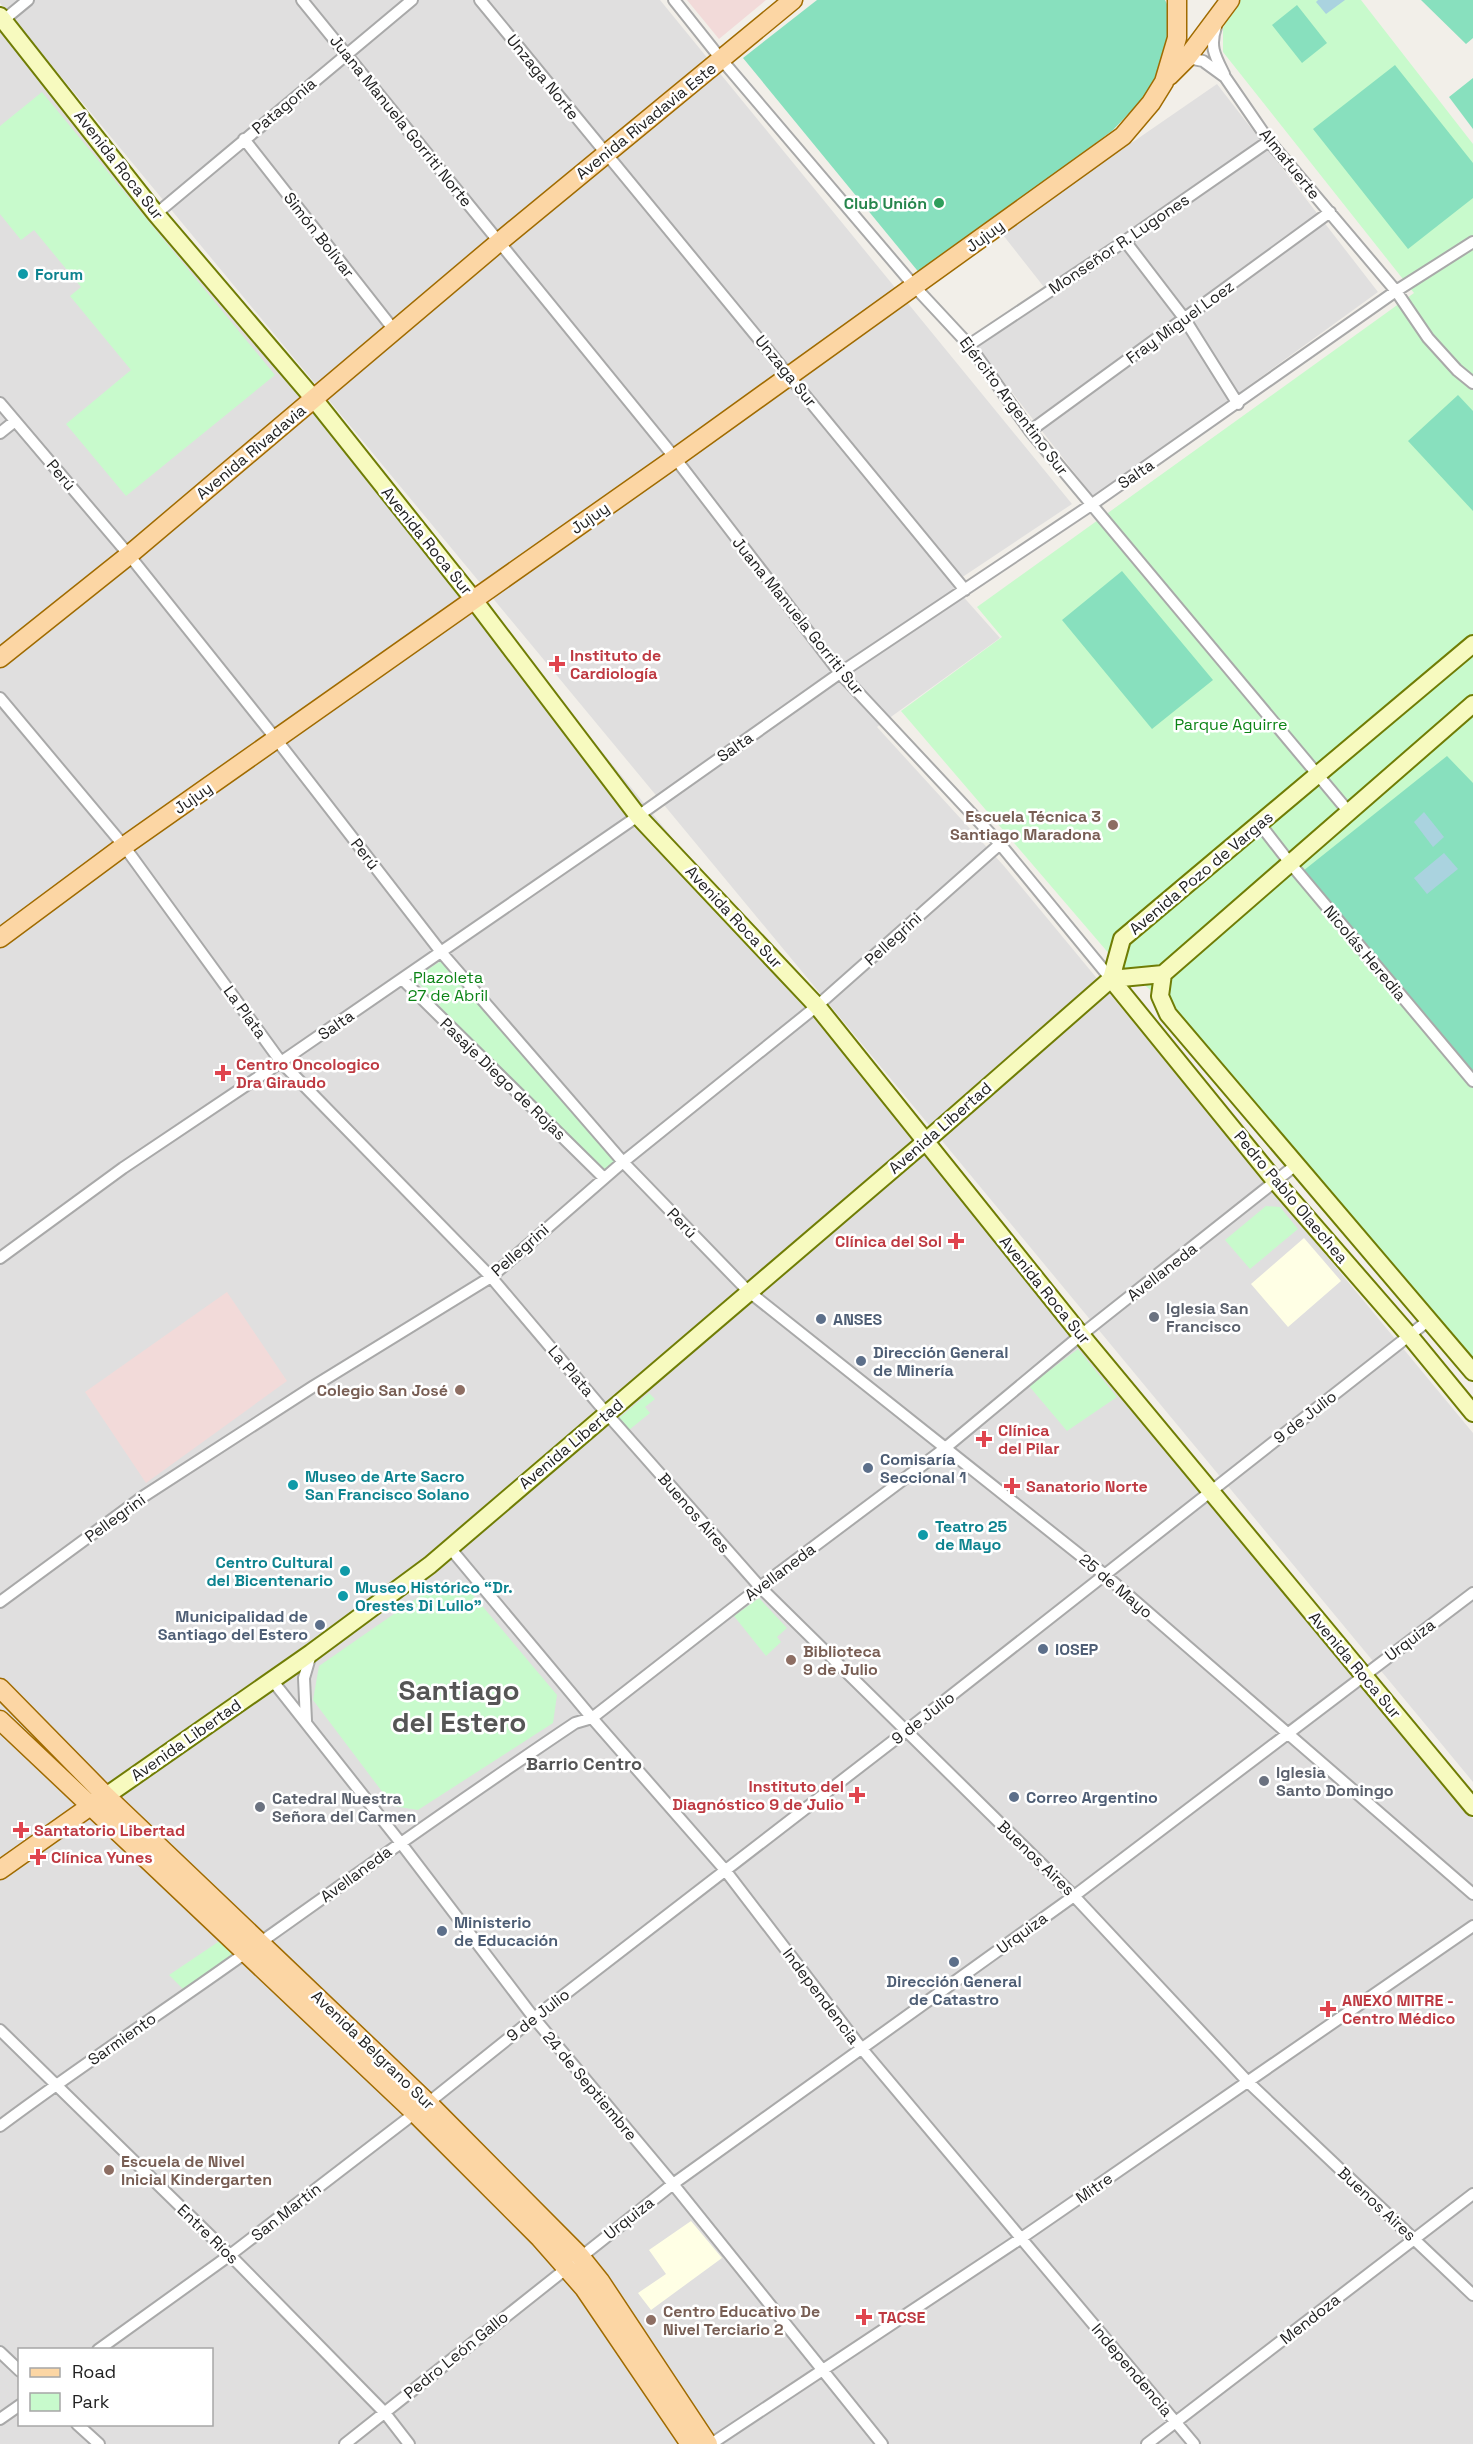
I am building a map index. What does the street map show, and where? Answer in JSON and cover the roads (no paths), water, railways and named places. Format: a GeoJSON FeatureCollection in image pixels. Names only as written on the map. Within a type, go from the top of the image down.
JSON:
{"type":"FeatureCollection","features":[{"type":"Feature","properties":{"kind":"main road","name":"Avenida Rivadavia Este"},"geometry":{"type":"LineString","coordinates":[[499,242],[793,0]]}},
{"type":"Feature","properties":{"kind":"main road"},"geometry":{"type":"LineString","coordinates":[[1177,0],[1180,56]]}},
{"type":"Feature","properties":{"kind":"main road"},"geometry":{"type":"LineString","coordinates":[[1180,56],[1225,6]]}},
{"type":"Feature","properties":{"kind":"main road","name":"Jujuy"},"geometry":{"type":"LineString","coordinates":[[0,938],[124,846],[675,458],[1123,136],[1151,103],[1180,56]]}},
{"type":"Feature","properties":{"kind":"main road","name":"Avenida Rivadavia"},"geometry":{"type":"LineString","coordinates":[[0,658],[129,555],[499,242]]}},
{"type":"Feature","properties":{"kind":"main road","name":"Avenida Belgrano Sur"},"geometry":{"type":"LineString","coordinates":[[0,1688],[106,1796],[260,1942],[573,2262],[594,2273],[710,2444]]}},
{"type":"Feature","properties":{"kind":"main road","name":"Avenida Belgrano Sur"},"geometry":{"type":"LineString","coordinates":[[0,1720],[245,1954],[421,2108]]}},
{"type":"Feature","properties":{"kind":"main road","name":"Avenida Libertad"},"geometry":{"type":"LineString","coordinates":[[0,1870],[106,1796]]}},
{"type":"Feature","properties":{"kind":"main road","name":"Avenida Belgrano Sur"},"geometry":{"type":"LineString","coordinates":[[573,2262],[584,2288],[690,2444]]}},
{"type":"Feature","properties":{"kind":"street"},"geometry":{"type":"LineString","coordinates":[[1,20],[28,0]]}},
{"type":"Feature","properties":{"kind":"street","name":"Juana Manuela Gorriti Norte"},"geometry":{"type":"LineString","coordinates":[[302,0],[499,242]]}},
{"type":"Feature","properties":{"kind":"street","name":"Patagonia"},"geometry":{"type":"LineString","coordinates":[[156,214],[412,0]]}},
{"type":"Feature","properties":{"kind":"street","name":"Unzaga Norte"},"geometry":{"type":"LineString","coordinates":[[480,0],[606,154]]}},
{"type":"Feature","properties":{"kind":"street","name":"Ejército Argentino Sur"},"geometry":{"type":"LineString","coordinates":[[674,0],[721,59],[915,287],[969,345],[1030,431],[1348,811]]}},
{"type":"Feature","properties":{"kind":"street"},"geometry":{"type":"LineString","coordinates":[[1225,6],[1212,42],[1213,52],[1225,77]]}},
{"type":"Feature","properties":{"kind":"street","name":"Avenida Roca Sur"},"geometry":{"type":"LineString","coordinates":[[1,20],[156,214],[314,399],[474,600],[638,816],[817,1006],[1081,1335],[1473,1807]]}},
{"type":"Feature","properties":{"kind":"street","name":"Almafuerte"},"geometry":{"type":"LineString","coordinates":[[1180,56],[1203,61],[1225,77],[1269,141],[1396,291],[1440,353],[1473,382]]}},
{"type":"Feature","properties":{"kind":"street","name":"Simón Bolívar"},"geometry":{"type":"LineString","coordinates":[[244,139],[394,330]]}},
{"type":"Feature","properties":{"kind":"street","name":"Monseñor R. Lugones"},"geometry":{"type":"LineString","coordinates":[[969,345],[1269,141]]}},
{"type":"Feature","properties":{"kind":"street","name":"Unzaga Sur"},"geometry":{"type":"LineString","coordinates":[[606,154],[965,590]]}},
{"type":"Feature","properties":{"kind":"street","name":"Fray Miguel Loez"},"geometry":{"type":"LineString","coordinates":[[1030,431],[1330,212]]}},
{"type":"Feature","properties":{"kind":"street"},"geometry":{"type":"LineString","coordinates":[[1125,241],[1184,318],[1238,404]]}},
{"type":"Feature","properties":{"kind":"street","name":"Juana Manuela Gorriti Sur"},"geometry":{"type":"LineString","coordinates":[[499,242],[675,458],[840,673],[1000,844],[1112,979]]}},
{"type":"Feature","properties":{"kind":"street","name":"Salta"},"geometry":{"type":"LineString","coordinates":[[0,1258],[123,1168],[402,979],[840,673],[1091,505],[1396,291],[1473,242]]}},
{"type":"Feature","properties":{"kind":"street","name":"Perú"},"geometry":{"type":"LineString","coordinates":[[0,402],[129,555],[276,739],[441,952],[623,1162],[748,1291]]}},
{"type":"Feature","properties":{"kind":"street"},"geometry":{"type":"LineString","coordinates":[[0,433],[15,421]]}},
{"type":"Feature","properties":{"kind":"street","name":"Avenida Pozo de Vargas"},"geometry":{"type":"LineString","coordinates":[[1112,979],[1122,939],[1473,644]]}},
{"type":"Feature","properties":{"kind":"street","name":"La Plata"},"geometry":{"type":"LineString","coordinates":[[0,698],[124,846],[281,1062],[491,1277],[607,1414]]}},
{"type":"Feature","properties":{"kind":"street"},"geometry":{"type":"LineString","coordinates":[[1112,979],[1163,974],[1473,704]]}},
{"type":"Feature","properties":{"kind":"street","name":"Nicolás Heredia"},"geometry":{"type":"LineString","coordinates":[[1259,823],[1473,1081]]}},
{"type":"Feature","properties":{"kind":"street","name":"Pellegrini"},"geometry":{"type":"LineString","coordinates":[[0,1602],[144,1496],[314,1386],[491,1277],[623,1162],[817,1006],[1000,844]]}},
{"type":"Feature","properties":{"kind":"street","name":"Pedro Pablo Olaechea"},"geometry":{"type":"LineString","coordinates":[[1163,974],[1160,996],[1168,1014],[1473,1372]]}},
{"type":"Feature","properties":{"kind":"street","name":"Pasaje Diego de Rojas"},"geometry":{"type":"LineString","coordinates":[[402,979],[604,1178]]}},
{"type":"Feature","properties":{"kind":"street","name":"Avenida Libertad"},"geometry":{"type":"LineString","coordinates":[[106,1796],[311,1653],[430,1565],[1112,979]]}},
{"type":"Feature","properties":{"kind":"street","name":"Pedro Pablo Olaechea"},"geometry":{"type":"LineString","coordinates":[[1112,979],[1276,1182],[1409,1335],[1473,1413]]}},
{"type":"Feature","properties":{"kind":"street","name":"Avellaneda"},"geometry":{"type":"LineString","coordinates":[[245,1954],[400,1842],[575,1723],[592,1718],[760,1587],[944,1449],[1081,1335],[1297,1164]]}},
{"type":"Feature","properties":{"kind":"street","name":"25 de Mayo"},"geometry":{"type":"LineString","coordinates":[[748,1291],[1105,1575],[1473,1894]]}},
{"type":"Feature","properties":{"kind":"street","name":"9 de Julio"},"geometry":{"type":"LineString","coordinates":[[421,2108],[1429,1320]]}},
{"type":"Feature","properties":{"kind":"street","name":"Buenos Aires"},"geometry":{"type":"LineString","coordinates":[[607,1414],[760,1587],[1074,1896],[1247,2081],[1473,2295]]}},
{"type":"Feature","properties":{"kind":"street","name":"Independencia"},"geometry":{"type":"LineString","coordinates":[[450,1548],[592,1718],[725,1870],[862,2049],[1194,2444]]}},
{"type":"Feature","properties":{"kind":"street","name":"Urquiza"},"geometry":{"type":"LineString","coordinates":[[573,2262],[673,2184],[1074,1896],[1473,1593]]}},
{"type":"Feature","properties":{"kind":"street"},"geometry":{"type":"LineString","coordinates":[[306,1722],[304,1678],[311,1653]]}},
{"type":"Feature","properties":{"kind":"street","name":"24 de Septiembre"},"geometry":{"type":"LineString","coordinates":[[272,1680],[400,1842],[534,2018],[673,2184],[882,2444]]}},
{"type":"Feature","properties":{"kind":"street","name":"Mitre"},"geometry":{"type":"LineString","coordinates":[[710,2444],[1020,2239],[1473,1926]]}},
{"type":"Feature","properties":{"kind":"street","name":"Sarmiento"},"geometry":{"type":"LineString","coordinates":[[0,2126],[55,2085],[245,1954]]}},
{"type":"Feature","properties":{"kind":"street","name":"Entre Ríos"},"geometry":{"type":"LineString","coordinates":[[0,2030],[230,2255],[385,2413],[409,2444]]}},
{"type":"Feature","properties":{"kind":"street","name":"San Martín"},"geometry":{"type":"LineString","coordinates":[[99,2348],[230,2255],[421,2108]]}},
{"type":"Feature","properties":{"kind":"street","name":"Mendoza"},"geometry":{"type":"LineString","coordinates":[[1147,2444],[1473,2193]]}},
{"type":"Feature","properties":{"kind":"street","name":"Pedro León Gallo"},"geometry":{"type":"LineString","coordinates":[[345,2444],[573,2262]]}},
{"type":"Feature","properties":{"kind":"street"},"geometry":{"type":"LineString","coordinates":[[0,2352],[18,2369]]}},
{"type":"Feature","properties":{"kind":"street"},"geometry":{"type":"LineString","coordinates":[[0,2419],[18,2406]]}},
{"type":"Feature","properties":{"kind":"street"},"geometry":{"type":"LineString","coordinates":[[79,2426],[99,2444]]}},
{"type":"Feature","properties":{"kind":"water"},"geometry":{"type":"Polygon","coordinates":[[[1318,0],[1345,0],[1326,14],[1316,2],[1318,0]]]}},
{"type":"Feature","properties":{"kind":"water"},"geometry":{"type":"Polygon","coordinates":[[[1424,812],[1444,837],[1433,847],[1414,822],[1424,812]]]}},
{"type":"Feature","properties":{"kind":"water"},"geometry":{"type":"Polygon","coordinates":[[[1444,853],[1458,869],[1427,894],[1414,878],[1444,853]]]}},
{"type":"Feature","properties":{"kind":"place","name":"Club Unión"},"geometry":{"type":"Point","coordinates":[939,203]}},
{"type":"Feature","properties":{"kind":"place","name":"Forum"},"geometry":{"type":"Point","coordinates":[23,274]}},
{"type":"Feature","properties":{"kind":"place","name":"Instituto de Cardiología"},"geometry":{"type":"Point","coordinates":[557,664]}},
{"type":"Feature","properties":{"kind":"place","name":"Escuela Técnica 3 Santiago Maradona"},"geometry":{"type":"Point","coordinates":[1113,825]}},
{"type":"Feature","properties":{"kind":"place","name":"Centro Oncologico Dra Giraudo"},"geometry":{"type":"Point","coordinates":[223,1073]}},
{"type":"Feature","properties":{"kind":"place","name":"Clínica del Sol"},"geometry":{"type":"Point","coordinates":[956,1241]}},
{"type":"Feature","properties":{"kind":"place","name":"Iglesia San Francisco"},"geometry":{"type":"Point","coordinates":[1154,1317]}},
{"type":"Feature","properties":{"kind":"place","name":"ANSES"},"geometry":{"type":"Point","coordinates":[821,1319]}},
{"type":"Feature","properties":{"kind":"place","name":"Dirección General de Minería"},"geometry":{"type":"Point","coordinates":[861,1361]}},
{"type":"Feature","properties":{"kind":"place","name":"Colegio San José"},"geometry":{"type":"Point","coordinates":[460,1390]}},
{"type":"Feature","properties":{"kind":"place","name":"Clínica del Pilar"},"geometry":{"type":"Point","coordinates":[984,1439]}},
{"type":"Feature","properties":{"kind":"place","name":"Comisaría Seccional 1"},"geometry":{"type":"Point","coordinates":[868,1468]}},
{"type":"Feature","properties":{"kind":"place","name":"Museo de Arte Sacro San Francisco Solano"},"geometry":{"type":"Point","coordinates":[293,1485]}},
{"type":"Feature","properties":{"kind":"place","name":"Sanatorio Norte"},"geometry":{"type":"Point","coordinates":[1012,1486]}},
{"type":"Feature","properties":{"kind":"place","name":"Teatro 25 de Mayo"},"geometry":{"type":"Point","coordinates":[923,1535]}},
{"type":"Feature","properties":{"kind":"place","name":"Centro Cultural del Bicentenario"},"geometry":{"type":"Point","coordinates":[345,1571]}},
{"type":"Feature","properties":{"kind":"place","name":"Museo Histórico “Dr. Orestes Di Lullo”"},"geometry":{"type":"Point","coordinates":[343,1596]}},
{"type":"Feature","properties":{"kind":"place","name":"Municipalidad de Santiago del Estero"},"geometry":{"type":"Point","coordinates":[320,1625]}},
{"type":"Feature","properties":{"kind":"place","name":"IOSEP"},"geometry":{"type":"Point","coordinates":[1043,1649]}},
{"type":"Feature","properties":{"kind":"place","name":"Biblioteca 9 de Julio"},"geometry":{"type":"Point","coordinates":[791,1660]}},
{"type":"Feature","properties":{"kind":"place","name":"Iglesia Santo Domingo"},"geometry":{"type":"Point","coordinates":[1264,1781]}},
{"type":"Feature","properties":{"kind":"place","name":"Instituto del Diagnóstico 9 de Julio"},"geometry":{"type":"Point","coordinates":[857,1795]}},
{"type":"Feature","properties":{"kind":"place","name":"Correo Argentino"},"geometry":{"type":"Point","coordinates":[1014,1797]}},
{"type":"Feature","properties":{"kind":"place","name":"Catedral Nuestra Señora del Carmen"},"geometry":{"type":"Point","coordinates":[260,1807]}},
{"type":"Feature","properties":{"kind":"place","name":"Santatorio Libertad"},"geometry":{"type":"Point","coordinates":[21,1830]}},
{"type":"Feature","properties":{"kind":"place","name":"Clínica Yunes"},"geometry":{"type":"Point","coordinates":[38,1857]}},
{"type":"Feature","properties":{"kind":"place","name":"Ministerio de Educación"},"geometry":{"type":"Point","coordinates":[442,1931]}},
{"type":"Feature","properties":{"kind":"place","name":"Dirección General de Catastro"},"geometry":{"type":"Point","coordinates":[954,1962]}},
{"type":"Feature","properties":{"kind":"place","name":"ANEXO MITRE - Centro Médico"},"geometry":{"type":"Point","coordinates":[1328,2009]}},
{"type":"Feature","properties":{"kind":"place","name":"Escuela de Nivel Inicial Kindergarten"},"geometry":{"type":"Point","coordinates":[109,2170]}},
{"type":"Feature","properties":{"kind":"place","name":"TACSE"},"geometry":{"type":"Point","coordinates":[864,2317]}},
{"type":"Feature","properties":{"kind":"place","name":"Centro Educativo De Nivel Terciario 2"},"geometry":{"type":"Point","coordinates":[651,2320]}},
{"type":"Feature","properties":{"kind":"district","name":"Santiago del Estero"},"geometry":{"type":"Point","coordinates":[459,1706]}},
{"type":"Feature","properties":{"kind":"district","name":"Barrio Centro"},"geometry":{"type":"Point","coordinates":[584,1763]}},
{"type":"Feature","properties":{"kind":"park label","name":"Parque Aguirre"},"geometry":{"type":"Point","coordinates":[1231,724]}},
{"type":"Feature","properties":{"kind":"park label","name":"Plazoleta 27 de Abril"},"geometry":{"type":"Point","coordinates":[448,986]}}]}
